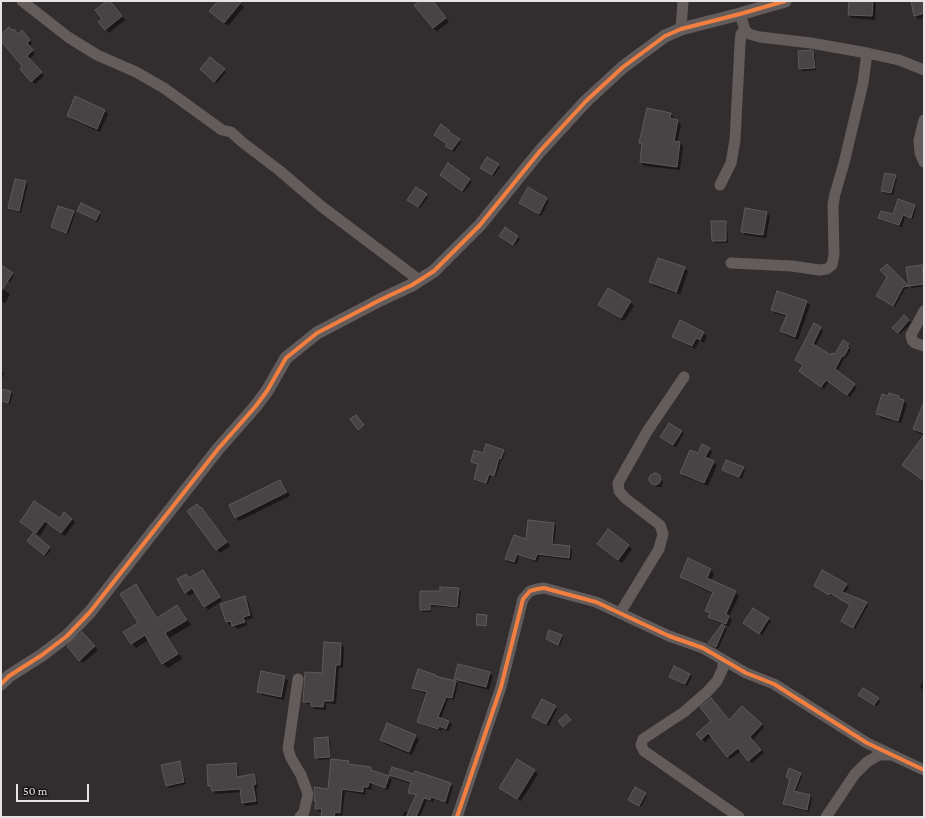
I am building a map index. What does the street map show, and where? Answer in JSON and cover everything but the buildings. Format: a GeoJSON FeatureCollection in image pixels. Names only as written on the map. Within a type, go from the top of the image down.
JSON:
{"type":"FeatureCollection","features":[{"type":"Feature","properties":{"kind":"street"},"geometry":{"type":"LineString","coordinates":[[22,1],[68,37],[97,54],[136,72],[164,88],[222,130],[231,132],[321,206],[419,280]]}},
{"type":"Feature","properties":{"kind":"street"},"geometry":{"type":"LineString","coordinates":[[681,29],[683,1]]}},
{"type":"Feature","properties":{"kind":"street"},"geometry":{"type":"LineString","coordinates":[[1,684],[9,676],[42,655],[67,636],[90,612],[218,449],[255,407],[286,358],[316,333],[434,271],[480,225],[540,151],[586,100],[629,63],[665,36],[681,29],[785,1]]}},
{"type":"Feature","properties":{"kind":"street"},"geometry":{"type":"LineString","coordinates":[[740,14],[745,30],[749,34],[760,37],[811,43],[867,53],[899,60],[924,70]]}},
{"type":"Feature","properties":{"kind":"street"},"geometry":{"type":"LineString","coordinates":[[720,185],[731,163],[735,140],[740,44],[742,34],[745,30]]}},
{"type":"Feature","properties":{"kind":"street"},"geometry":{"type":"LineString","coordinates":[[731,263],[792,266],[819,270],[827,269],[832,265],[834,255],[834,200],[863,83],[867,53]]}},
{"type":"Feature","properties":{"kind":"street"},"geometry":{"type":"LineString","coordinates":[[924,120],[919,140],[920,153],[924,162]]}},
{"type":"Feature","properties":{"kind":"street"},"geometry":{"type":"LineString","coordinates":[[924,311],[911,335],[912,340],[915,343],[924,346]]}},
{"type":"Feature","properties":{"kind":"street"},"geometry":{"type":"LineString","coordinates":[[620,613],[659,549],[663,534],[660,525],[625,498],[619,491],[618,483],[648,430],[684,377]]}},
{"type":"Feature","properties":{"kind":"street"},"geometry":{"type":"LineString","coordinates":[[457,817],[501,687],[523,599],[530,591],[544,588],[596,602],[669,636],[703,648],[746,673],[774,684],[867,743],[924,770]]}},
{"type":"Feature","properties":{"kind":"street"},"geometry":{"type":"LineString","coordinates":[[723,660],[723,668],[717,681],[707,692],[684,712],[643,739],[641,745],[644,751],[739,817]]}},
{"type":"Feature","properties":{"kind":"street"},"geometry":{"type":"LineString","coordinates":[[298,679],[288,750],[301,775],[308,794],[304,812],[300,817]]}},
{"type":"Feature","properties":{"kind":"street"},"geometry":{"type":"LineString","coordinates":[[826,817],[855,774],[867,762],[879,755],[894,755]]}},
{"type":"Feature","properties":{"kind":"cycle path"},"geometry":{"type":"LineString","coordinates":[[1,684],[9,676],[42,655],[67,636],[90,612],[218,449],[255,407],[267,391],[286,358],[317,333],[412,285],[434,271],[480,225],[540,151],[586,101],[623,67],[665,36],[681,29],[785,1]]}},
{"type":"Feature","properties":{"kind":"cycle path"},"geometry":{"type":"LineString","coordinates":[[457,817],[501,687],[523,599],[530,591],[544,588],[596,602],[669,636],[703,648],[746,673],[774,684],[867,743],[924,770]]}}]}
